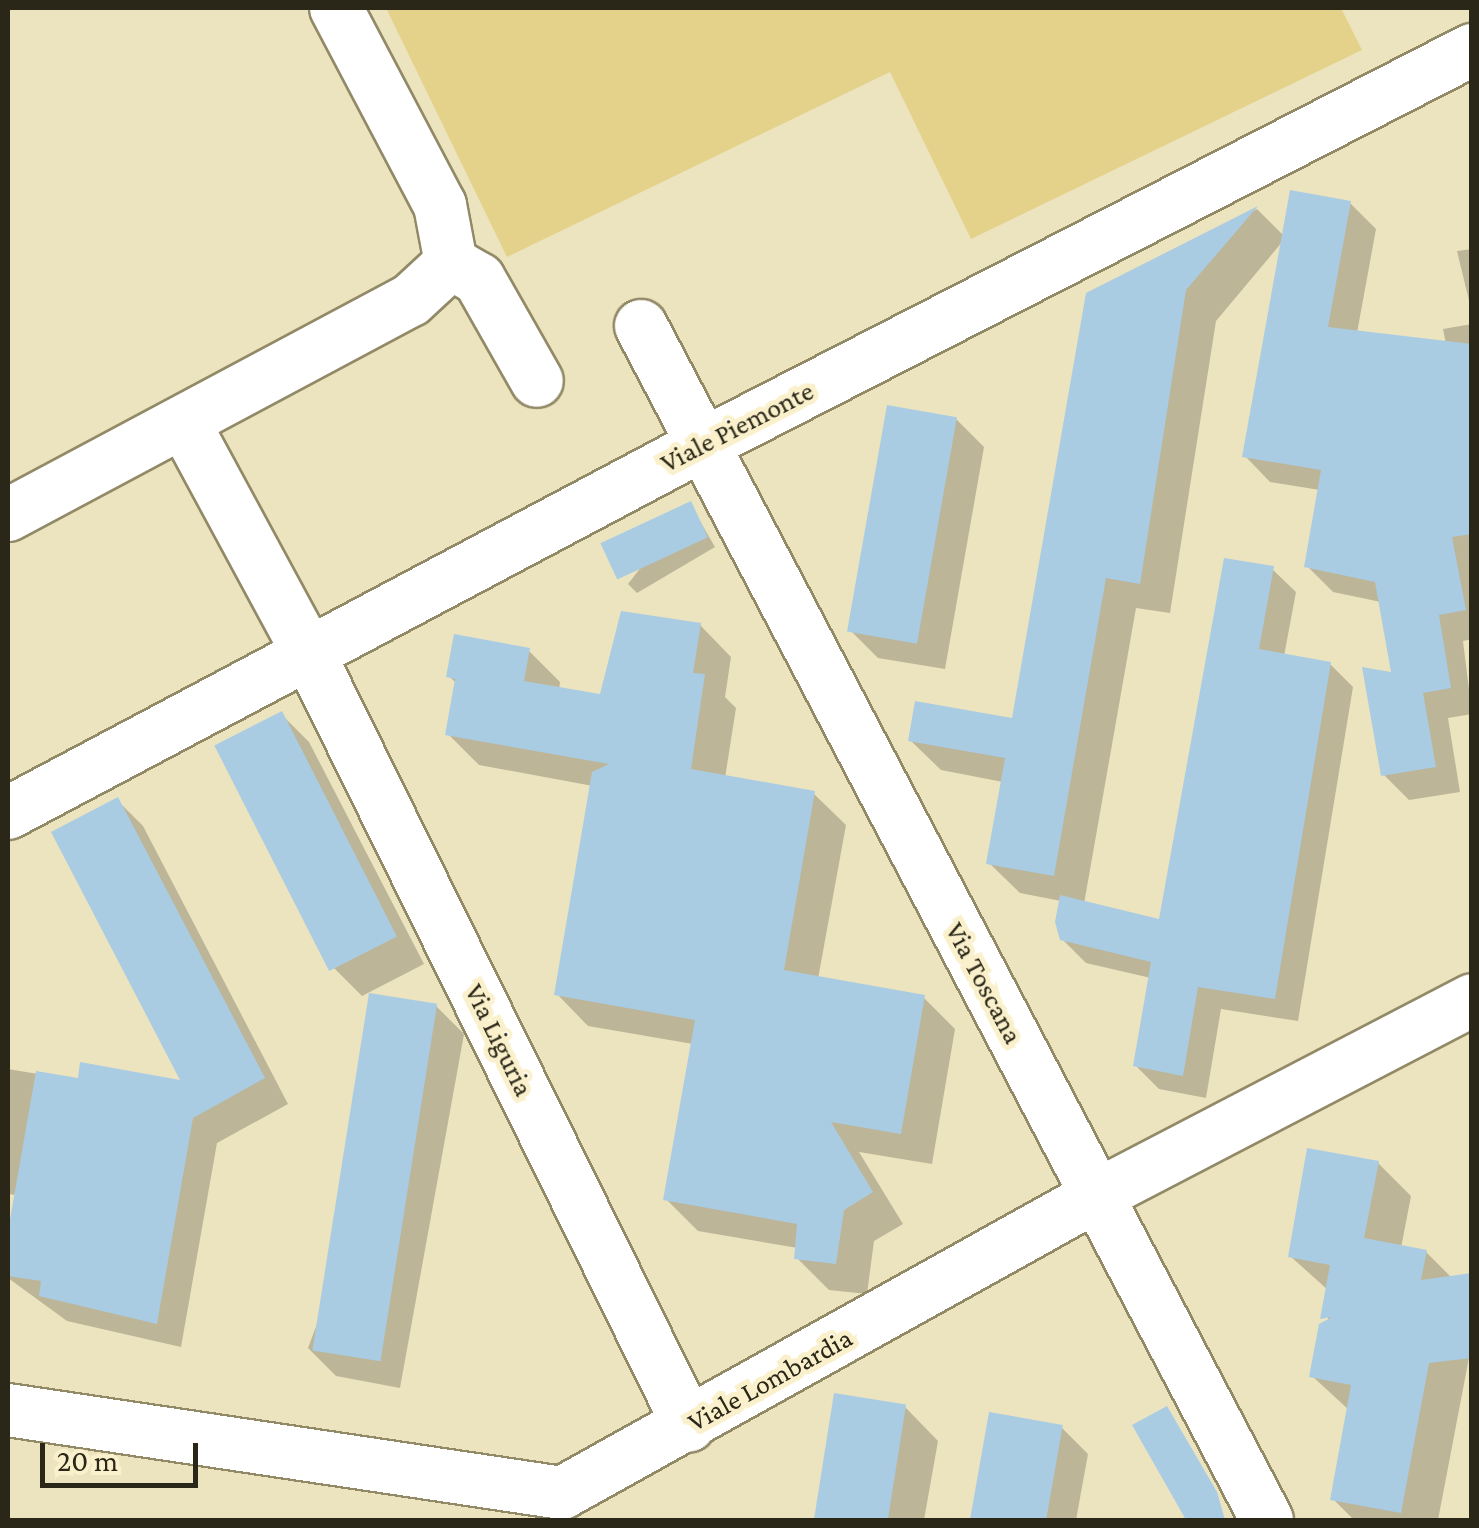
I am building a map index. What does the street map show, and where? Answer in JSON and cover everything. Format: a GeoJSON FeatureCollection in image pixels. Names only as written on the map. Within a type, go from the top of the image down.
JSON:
{"type":"FeatureCollection","features":[{"type":"Feature","properties":{"kind":"street"},"geometry":{"type":"LineString","coordinates":[[336,8],[440,205],[451,263]]}},
{"type":"Feature","properties":{"kind":"street"},"geometry":{"type":"LineString","coordinates":[[1459,8],[1472,34]]}},
{"type":"Feature","properties":{"kind":"street","name":"Viale Piemonte"},"geometry":{"type":"LineString","coordinates":[[8,813],[700,446],[1472,50]]}},
{"type":"Feature","properties":{"kind":"street"},"geometry":{"type":"LineString","coordinates":[[451,263],[479,278],[537,380]]}},
{"type":"Feature","properties":{"kind":"street"},"geometry":{"type":"LineString","coordinates":[[8,515],[411,300],[451,263]]}},
{"type":"Feature","properties":{"kind":"street","name":"Via Toscana"},"geometry":{"type":"LineString","coordinates":[[641,326],[700,446],[1267,1520]]}},
{"type":"Feature","properties":{"kind":"street","name":"Via Liguria"},"geometry":{"type":"LineString","coordinates":[[184,423],[309,654],[689,1426]]}},
{"type":"Feature","properties":{"kind":"street","name":"Viale Lombardia"},"geometry":{"type":"LineString","coordinates":[[8,1410],[562,1493],[689,1426],[1096,1196],[1472,1000]]}},
{"type":"Feature","properties":{"kind":"shaded area"},"geometry":{"type":"Polygon","coordinates":[[[386,8],[1341,8],[1362,50],[971,239],[890,72],[507,257],[386,8]]]}},
{"type":"Feature","properties":{"kind":"building"},"geometry":{"type":"Polygon","coordinates":[[[1290,190],[1351,201],[1328,327],[1472,344],[1472,534],[1452,537],[1466,610],[1439,615],[1451,688],[1423,693],[1436,767],[1381,776],[1362,667],[1391,672],[1375,582],[1304,567],[1321,470],[1242,457],[1290,190]]]}},
{"type":"Feature","properties":{"kind":"building"},"geometry":{"type":"Polygon","coordinates":[[[1258,206],[1186,290],[1140,584],[1106,578],[1054,876],[986,864],[1005,758],[908,741],[915,701],[1012,718],[1086,293],[1258,206]]]}},
{"type":"Feature","properties":{"kind":"building"},"geometry":{"type":"Polygon","coordinates":[[[887,405],[957,417],[917,644],[847,632],[887,405]]]}},
{"type":"Feature","properties":{"kind":"building"},"geometry":{"type":"Polygon","coordinates":[[[691,501],[708,537],[617,580],[600,543],[691,501]]]}},
{"type":"Feature","properties":{"kind":"building"},"geometry":{"type":"Polygon","coordinates":[[[1224,558],[1274,566],[1259,649],[1331,662],[1275,999],[1198,987],[1183,1076],[1133,1066],[1151,962],[1060,940],[1055,922],[1060,895],[1159,919],[1224,558]]]}},
{"type":"Feature","properties":{"kind":"building"},"geometry":{"type":"Polygon","coordinates":[[[621,611],[701,623],[693,673],[705,674],[691,769],[815,791],[784,970],[925,995],[901,1134],[831,1122],[873,1192],[844,1210],[836,1264],[794,1259],[797,1224],[663,1200],[695,1020],[554,995],[592,772],[609,764],[445,735],[455,679],[446,677],[454,634],[530,648],[524,681],[600,694],[621,611]]]}},
{"type":"Feature","properties":{"kind":"building"},"geometry":{"type":"Polygon","coordinates":[[[282,711],[397,936],[329,971],[214,746],[282,711]]]}},
{"type":"Feature","properties":{"kind":"building"},"geometry":{"type":"Polygon","coordinates":[[[118,797],[265,1078],[193,1118],[157,1324],[39,1296],[41,1281],[8,1276],[8,1231],[36,1071],[78,1078],[80,1062],[180,1080],[51,832],[118,797]]]}},
{"type":"Feature","properties":{"kind":"building"},"geometry":{"type":"Polygon","coordinates":[[[369,993],[437,1004],[381,1361],[312,1351],[369,993]]]}},
{"type":"Feature","properties":{"kind":"building"},"geometry":{"type":"Polygon","coordinates":[[[1307,1148],[1379,1161],[1364,1238],[1427,1250],[1421,1280],[1472,1273],[1472,1358],[1429,1363],[1401,1513],[1330,1500],[1351,1385],[1309,1377],[1319,1324],[1332,1317],[1320,1319],[1330,1265],[1288,1257],[1307,1148]]]}},
{"type":"Feature","properties":{"kind":"building"},"geometry":{"type":"Polygon","coordinates":[[[834,1393],[906,1404],[888,1520],[814,1520],[834,1393]]]}},
{"type":"Feature","properties":{"kind":"building"},"geometry":{"type":"Polygon","coordinates":[[[1167,1406],[1217,1492],[1225,1520],[1186,1520],[1132,1425],[1167,1406]]]}},
{"type":"Feature","properties":{"kind":"building"},"geometry":{"type":"Polygon","coordinates":[[[989,1412],[1063,1425],[1046,1520],[970,1520],[989,1412]]]}}]}
